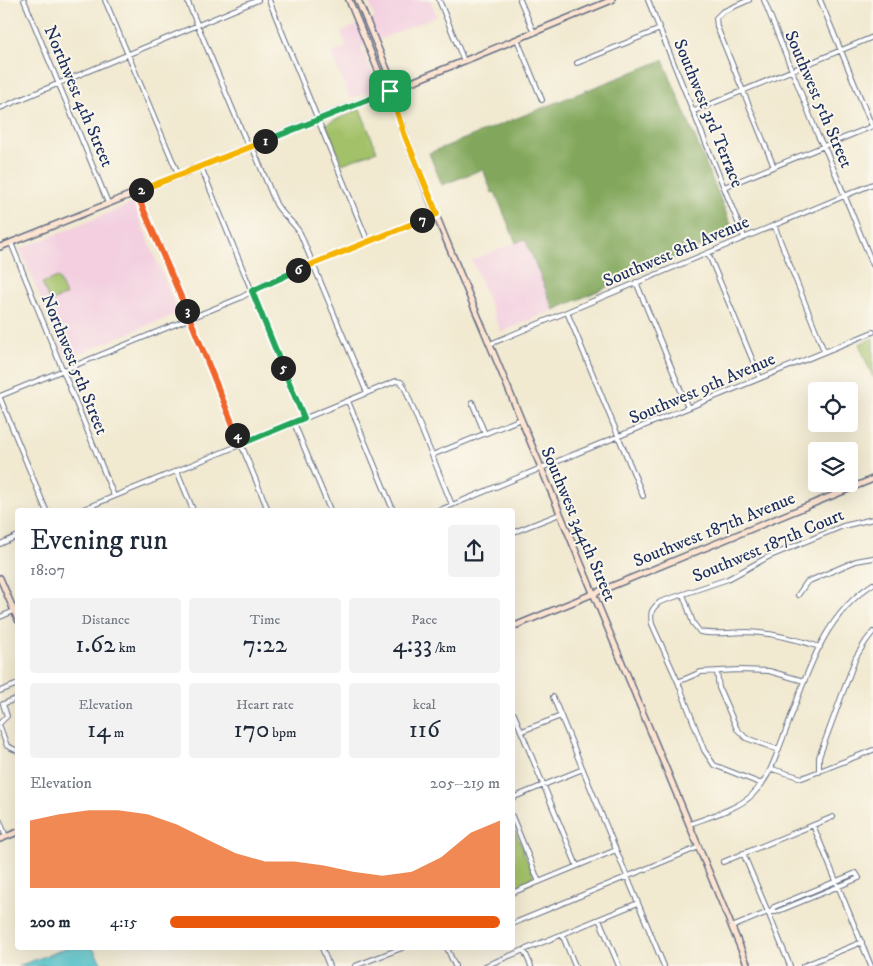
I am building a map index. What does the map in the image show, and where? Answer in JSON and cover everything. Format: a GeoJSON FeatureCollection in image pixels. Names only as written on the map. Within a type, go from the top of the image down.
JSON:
{"type":"FeatureCollection","features":[{"type":"Feature","properties":{"kind":"main road","name":"Southwest 344th Street"},"geometry":{"type":"LineString","coordinates":[[349,0],[380,75],[390,91],[405,136],[540,467],[748,966]]}},
{"type":"Feature","properties":{"kind":"main road","name":"Southwest 344th Street"},"geometry":{"type":"LineString","coordinates":[[358,0],[391,79],[390,91]]}},
{"type":"Feature","properties":{"kind":"main road"},"geometry":{"type":"LineString","coordinates":[[0,247],[517,40],[603,2],[612,0]]}},
{"type":"Feature","properties":{"kind":"main road","name":"Southwest 187th Avenue"},"geometry":{"type":"LineString","coordinates":[[515,626],[873,479]]}},
{"type":"Feature","properties":{"kind":"main road"},"geometry":{"type":"LineString","coordinates":[[0,578],[14,611]]}},
{"type":"Feature","properties":{"kind":"main road"},"geometry":{"type":"LineString","coordinates":[[0,839],[15,833]]}},
{"type":"Feature","properties":{"kind":"street","name":"Northwest 4th Street"},"geometry":{"type":"LineString","coordinates":[[24,0],[108,203]]}},
{"type":"Feature","properties":{"kind":"street"},"geometry":{"type":"LineString","coordinates":[[105,0],[179,176]]}},
{"type":"Feature","properties":{"kind":"street"},"geometry":{"type":"LineString","coordinates":[[187,0],[246,141],[254,151],[276,204],[297,228],[367,393]]}},
{"type":"Feature","properties":{"kind":"street"},"geometry":{"type":"LineString","coordinates":[[0,108],[258,0]]}},
{"type":"Feature","properties":{"kind":"street"},"geometry":{"type":"LineString","coordinates":[[269,0],[368,242]]}},
{"type":"Feature","properties":{"kind":"street"},"geometry":{"type":"LineString","coordinates":[[439,0],[464,61]]}},
{"type":"Feature","properties":{"kind":"street"},"geometry":{"type":"LineString","coordinates":[[520,0],[534,33]]}},
{"type":"Feature","properties":{"kind":"street","name":"Southwest 3rd Terrace"},"geometry":{"type":"LineString","coordinates":[[648,0],[744,238]]}},
{"type":"Feature","properties":{"kind":"street"},"geometry":{"type":"LineString","coordinates":[[749,0],[722,12],[716,18],[717,27],[774,167]]}},
{"type":"Feature","properties":{"kind":"street","name":"Southwest 5th Street"},"geometry":{"type":"LineString","coordinates":[[764,0],[873,264]]}},
{"type":"Feature","properties":{"kind":"street"},"geometry":{"type":"LineString","coordinates":[[724,187],[872,126],[820,0]]}},
{"type":"Feature","properties":{"kind":"street"},"geometry":{"type":"LineString","coordinates":[[577,63],[660,29]]}},
{"type":"Feature","properties":{"kind":"street"},"geometry":{"type":"LineString","coordinates":[[694,111],[873,37]]}},
{"type":"Feature","properties":{"kind":"street"},"geometry":{"type":"LineString","coordinates":[[517,40],[542,100]]}},
{"type":"Feature","properties":{"kind":"street"},"geometry":{"type":"LineString","coordinates":[[201,167],[304,418]]}},
{"type":"Feature","properties":{"kind":"street","name":"Southwest 8th Avenue"},"geometry":{"type":"LineString","coordinates":[[490,344],[873,184]]}},
{"type":"Feature","properties":{"kind":"street"},"geometry":{"type":"LineString","coordinates":[[136,192],[190,318],[267,508]]}},
{"type":"Feature","properties":{"kind":"street"},"geometry":{"type":"LineString","coordinates":[[45,508],[0,397],[240,298],[313,264],[437,214]]}},
{"type":"Feature","properties":{"kind":"street"},"geometry":{"type":"LineString","coordinates":[[774,225],[824,351]]}},
{"type":"Feature","properties":{"kind":"street","name":"Northwest 5th Street"},"geometry":{"type":"LineString","coordinates":[[11,243],[114,496]]}},
{"type":"Feature","properties":{"kind":"street"},"geometry":{"type":"LineString","coordinates":[[708,252],[760,378]]}},
{"type":"Feature","properties":{"kind":"street"},"geometry":{"type":"LineString","coordinates":[[636,282],[688,408]]}},
{"type":"Feature","properties":{"kind":"street"},"geometry":{"type":"LineString","coordinates":[[567,312],[643,496]]}},
{"type":"Feature","properties":{"kind":"street","name":"Southwest 9th Avenue"},"geometry":{"type":"LineString","coordinates":[[445,508],[540,467],[618,437],[873,332]]}},
{"type":"Feature","properties":{"kind":"street"},"geometry":{"type":"LineString","coordinates":[[86,508],[393,381],[398,381],[404,386],[452,505]]}},
{"type":"Feature","properties":{"kind":"street"},"geometry":{"type":"LineString","coordinates":[[348,400],[391,508]]}},
{"type":"Feature","properties":{"kind":"street"},"geometry":{"type":"LineString","coordinates":[[472,402],[485,434]]}},
{"type":"Feature","properties":{"kind":"street"},"geometry":{"type":"LineString","coordinates":[[432,455],[521,419]]}},
{"type":"Feature","properties":{"kind":"street"},"geometry":{"type":"LineString","coordinates":[[294,423],[329,508]]}},
{"type":"Feature","properties":{"kind":"street"},"geometry":{"type":"LineString","coordinates":[[177,471],[192,508]]}},
{"type":"Feature","properties":{"kind":"street"},"geometry":{"type":"LineString","coordinates":[[515,532],[560,514]]}},
{"type":"Feature","properties":{"kind":"street","name":"Southwest 187th Court"},"geometry":{"type":"LineString","coordinates":[[678,682],[652,624],[650,614],[654,607],[660,602],[728,579],[768,557],[843,526],[873,518]]}},
{"type":"Feature","properties":{"kind":"street"},"geometry":{"type":"LineString","coordinates":[[0,544],[15,537]]}},
{"type":"Feature","properties":{"kind":"street"},"geometry":{"type":"LineString","coordinates":[[798,595],[808,582],[856,561],[873,558]]}},
{"type":"Feature","properties":{"kind":"street"},"geometry":{"type":"LineString","coordinates":[[690,824],[742,803],[762,784],[772,769],[804,681],[828,628],[855,596],[873,584]]}},
{"type":"Feature","properties":{"kind":"street"},"geometry":{"type":"LineString","coordinates":[[683,594],[693,623],[700,632],[711,634],[748,632],[777,635],[820,647]]}},
{"type":"Feature","properties":{"kind":"street"},"geometry":{"type":"LineString","coordinates":[[0,617],[14,611]]}},
{"type":"Feature","properties":{"kind":"street"},"geometry":{"type":"LineString","coordinates":[[819,772],[819,757],[856,657],[873,632]]}},
{"type":"Feature","properties":{"kind":"street"},"geometry":{"type":"LineString","coordinates":[[762,784],[714,765],[704,750],[678,682],[701,672],[739,670],[770,671],[804,681]]}},
{"type":"Feature","properties":{"kind":"street"},"geometry":{"type":"LineString","coordinates":[[717,672],[719,688],[737,729],[746,738],[779,750]]}},
{"type":"Feature","properties":{"kind":"street"},"geometry":{"type":"LineString","coordinates":[[0,691],[15,685]]}},
{"type":"Feature","properties":{"kind":"street"},"geometry":{"type":"LineString","coordinates":[[553,697],[664,966]]}},
{"type":"Feature","properties":{"kind":"street"},"geometry":{"type":"LineString","coordinates":[[15,699],[3,704],[7,716],[0,725],[7,746],[15,750]]}},
{"type":"Feature","properties":{"kind":"street"},"geometry":{"type":"LineString","coordinates":[[515,716],[578,866]]}},
{"type":"Feature","properties":{"kind":"street"},"geometry":{"type":"LineString","coordinates":[[522,731],[561,716]]}},
{"type":"Feature","properties":{"kind":"street"},"geometry":{"type":"LineString","coordinates":[[772,769],[802,778],[873,750]]}},
{"type":"Feature","properties":{"kind":"street"},"geometry":{"type":"LineString","coordinates":[[515,797],[583,769]]}},
{"type":"Feature","properties":{"kind":"street"},"geometry":{"type":"LineString","coordinates":[[723,862],[833,817]]}},
{"type":"Feature","properties":{"kind":"street"},"geometry":{"type":"LineString","coordinates":[[0,821],[6,837]]}},
{"type":"Feature","properties":{"kind":"street"},"geometry":{"type":"LineString","coordinates":[[515,823],[539,882]]}},
{"type":"Feature","properties":{"kind":"street"},"geometry":{"type":"LineString","coordinates":[[813,825],[871,966]]}},
{"type":"Feature","properties":{"kind":"street"},"geometry":{"type":"LineString","coordinates":[[515,923],[699,847]]}},
{"type":"Feature","properties":{"kind":"street"},"geometry":{"type":"LineString","coordinates":[[515,892],[616,850]]}},
{"type":"Feature","properties":{"kind":"street"},"geometry":{"type":"LineString","coordinates":[[743,853],[790,966]]}},
{"type":"Feature","properties":{"kind":"street"},"geometry":{"type":"LineString","coordinates":[[732,927],[769,912],[776,912],[859,878],[856,873],[774,907],[769,912]]}},
{"type":"Feature","properties":{"kind":"street"},"geometry":{"type":"LineString","coordinates":[[486,966],[638,903]]}},
{"type":"Feature","properties":{"kind":"street"},"geometry":{"type":"LineString","coordinates":[[599,919],[618,966]]}},
{"type":"Feature","properties":{"kind":"street"},"geometry":{"type":"LineString","coordinates":[[562,934],[575,966]]}},
{"type":"Feature","properties":{"kind":"street"},"geometry":{"type":"LineString","coordinates":[[803,966],[862,942]]}},
{"type":"Feature","properties":{"kind":"street"},"geometry":{"type":"LineString","coordinates":[[323,950],[329,966]]}},
{"type":"Feature","properties":{"kind":"street"},"geometry":{"type":"LineString","coordinates":[[355,966],[397,950]]}},
{"type":"Feature","properties":{"kind":"street"},"geometry":{"type":"LineString","coordinates":[[451,950],[455,966]]}},
{"type":"Feature","properties":{"kind":"street"},"geometry":{"type":"LineString","coordinates":[[524,950],[530,966]]}},
{"type":"Feature","properties":{"kind":"shaded area"},"geometry":{"type":"Polygon","coordinates":[[[368,0],[430,0],[437,16],[361,47],[378,87],[350,99],[331,53],[347,47],[341,32],[375,18],[368,0]]]}},
{"type":"Feature","properties":{"kind":"shaded area"},"geometry":{"type":"Polygon","coordinates":[[[133,203],[178,313],[66,359],[20,249],[133,203]]]}},
{"type":"Feature","properties":{"kind":"shaded area"},"geometry":{"type":"Polygon","coordinates":[[[525,239],[554,310],[501,332],[472,260],[525,239]]]}},
{"type":"Feature","properties":{"kind":"green space"},"geometry":{"type":"Polygon","coordinates":[[[663,60],[734,232],[554,310],[525,239],[516,243],[495,192],[492,193],[483,169],[442,185],[429,153],[663,60]]]}},
{"type":"Feature","properties":{"kind":"green space"},"geometry":{"type":"Polygon","coordinates":[[[360,109],[377,151],[342,164],[326,124],[360,109]]]}},
{"type":"Feature","properties":{"kind":"green space"},"geometry":{"type":"Polygon","coordinates":[[[58,277],[66,295],[50,302],[42,283],[58,277]]]}},
{"type":"Feature","properties":{"kind":"green space"},"geometry":{"type":"Polygon","coordinates":[[[873,338],[873,378],[859,344],[873,338]]]}},
{"type":"Feature","properties":{"kind":"green space"},"geometry":{"type":"Polygon","coordinates":[[[515,830],[534,877],[532,882],[515,889],[515,830]]]}},
{"type":"Feature","properties":{"kind":"water"},"geometry":{"type":"Polygon","coordinates":[[[62,950],[94,950],[103,966],[18,966],[62,950]]]}},
{"type":"Feature","properties":{"kind":"route"},"geometry":{"type":"LineString","coordinates":[[390,91],[405,136],[437,214],[252,291],[304,418],[241,444],[187,310],[136,192],[390,91]]}}]}
